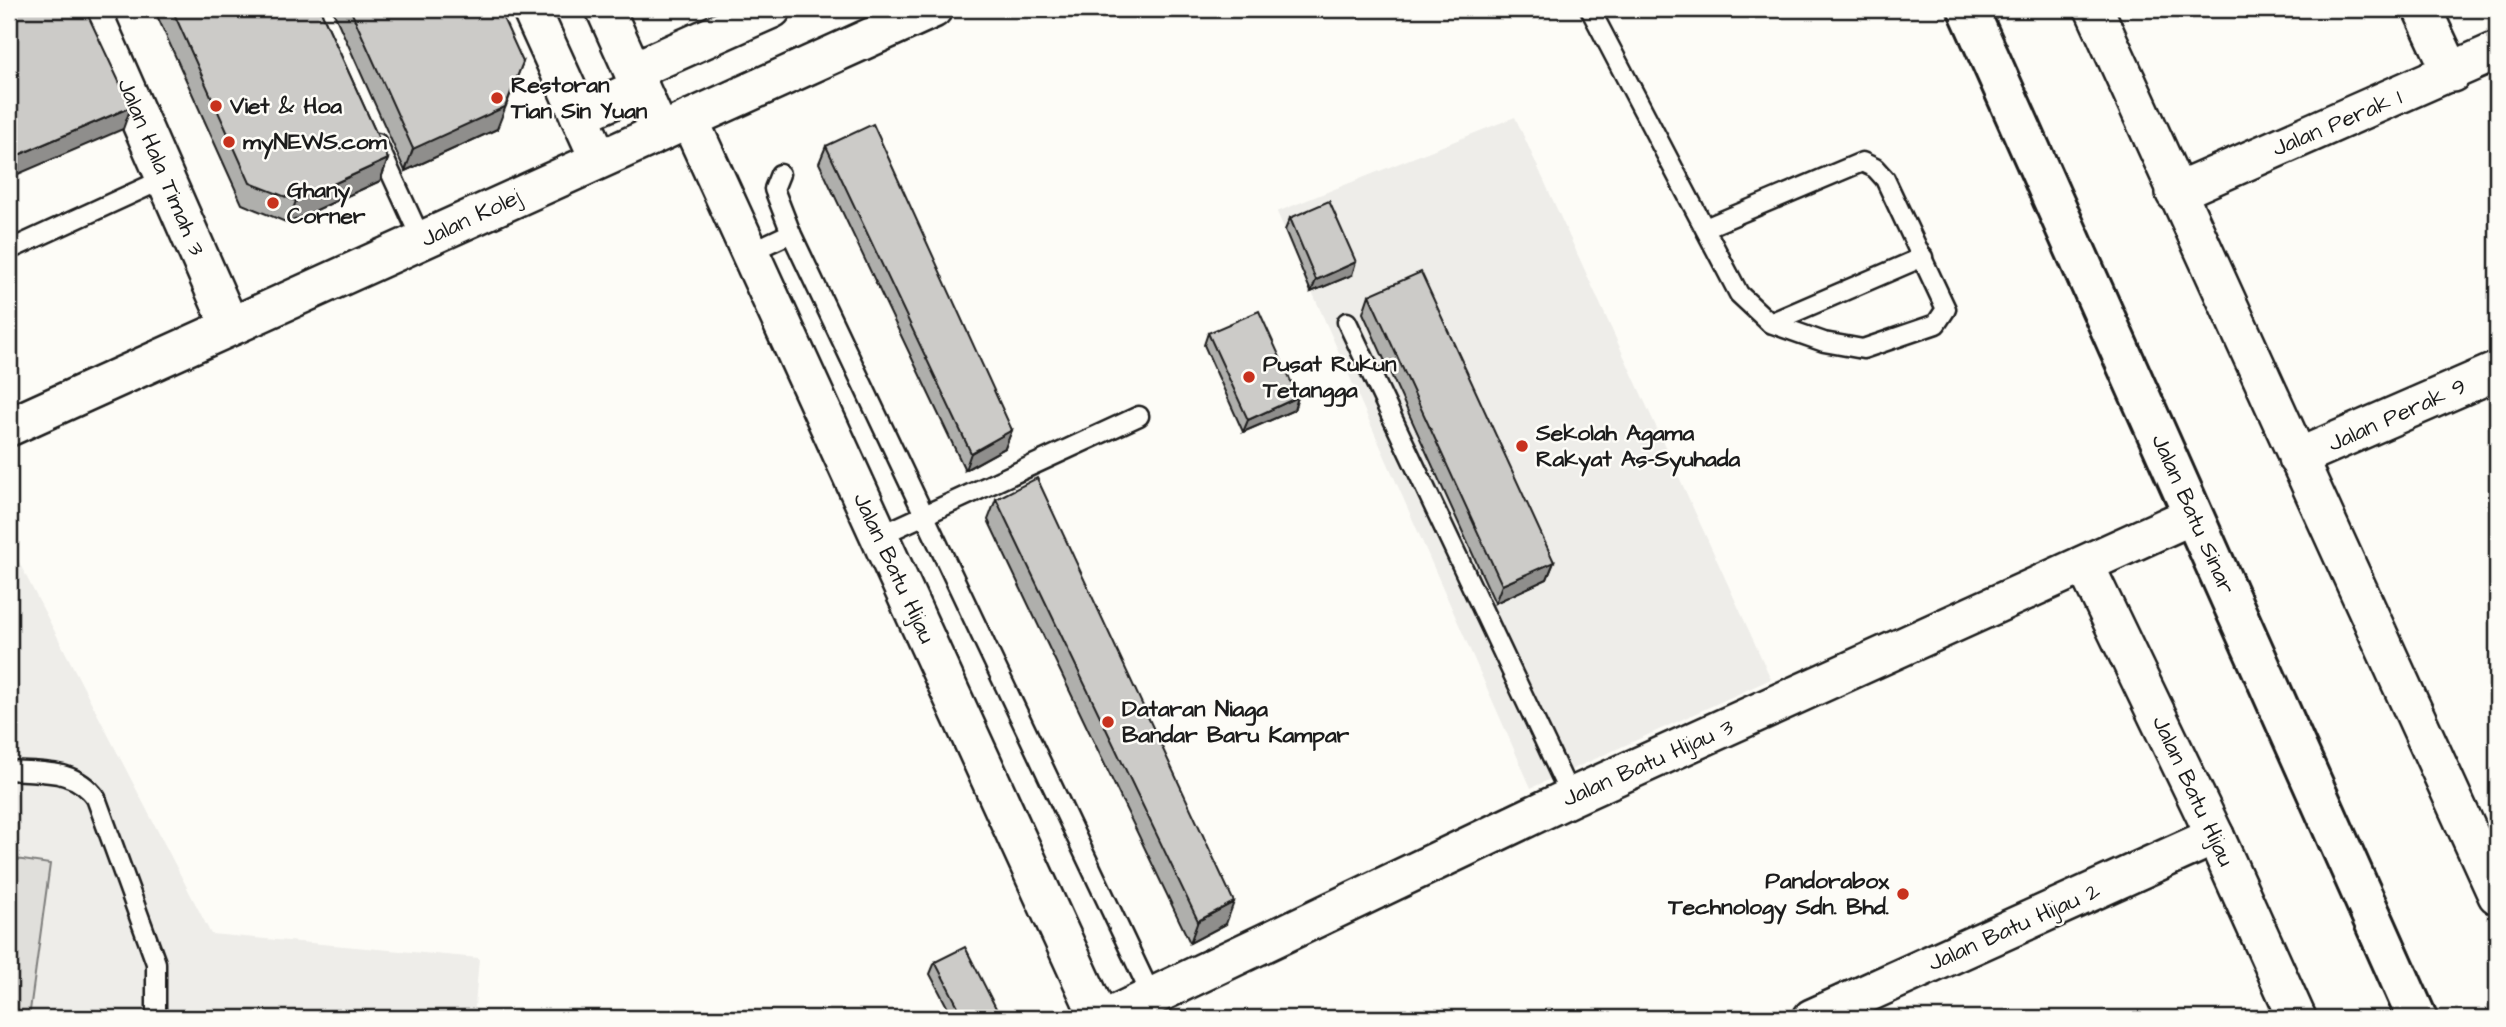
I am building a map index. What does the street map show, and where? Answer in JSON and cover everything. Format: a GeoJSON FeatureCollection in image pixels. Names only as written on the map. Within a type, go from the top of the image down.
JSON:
{"type":"FeatureCollection","features":[{"type":"Feature","properties":{"kind":"street","name":"Jalan Hala Timah 3"},"geometry":{"type":"LineString","coordinates":[[91,9],[230,326]]}},
{"type":"Feature","properties":{"kind":"street"},"geometry":{"type":"LineString","coordinates":[[531,9],[599,159]]}},
{"type":"Feature","properties":{"kind":"street","name":"Jalan Batu Hijau"},"geometry":{"type":"LineString","coordinates":[[605,9],[637,80],[674,125],[750,252],[1099,1018]]}},
{"type":"Feature","properties":{"kind":"street"},"geometry":{"type":"LineString","coordinates":[[579,115],[637,80],[772,9]]}},
{"type":"Feature","properties":{"kind":"street","name":"Jalan Kolej"},"geometry":{"type":"LineString","coordinates":[[9,427],[933,9]]}},
{"type":"Feature","properties":{"kind":"street","name":"Jalan Batu Sinar"},"geometry":{"type":"LineString","coordinates":[[1968,9],[2418,1016]]}},
{"type":"Feature","properties":{"kind":"street"},"geometry":{"type":"LineString","coordinates":[[2094,9],[2175,193],[2495,885]]}},
{"type":"Feature","properties":{"kind":"street"},"geometry":{"type":"LineString","coordinates":[[2422,9],[2452,73]]}},
{"type":"Feature","properties":{"kind":"street","name":"Jalan Perak 1"},"geometry":{"type":"LineString","coordinates":[[2175,193],[2497,51]]}},
{"type":"Feature","properties":{"kind":"street","name":"Jalan Perak 9"},"geometry":{"type":"LineString","coordinates":[[2297,458],[2497,371]]}},
{"type":"Feature","properties":{"kind":"street","name":"Jalan Batu Hijau 3"},"geometry":{"type":"LineString","coordinates":[[1107,1018],[1571,797],[2193,515]]}},
{"type":"Feature","properties":{"kind":"street","name":"Jalan Batu Hijau"},"geometry":{"type":"LineString","coordinates":[[2085,565],[2215,836],[2297,1018]]}},
{"type":"Feature","properties":{"kind":"street","name":"Jalan Batu Hijau 2"},"geometry":{"type":"LineString","coordinates":[[1812,1018],[2215,836]]}},
{"type":"Feature","properties":{"kind":"lane"},"geometry":{"type":"LineString","coordinates":[[1590,9],[1739,294],[1770,323],[1824,342],[1863,349],[1936,324],[1946,309],[1885,178],[1875,167],[1862,162],[1705,228]]}},
{"type":"Feature","properties":{"kind":"lane"},"geometry":{"type":"LineString","coordinates":[[372,131],[422,241]]}},
{"type":"Feature","properties":{"kind":"lane"},"geometry":{"type":"LineString","coordinates":[[780,174],[774,189],[791,233],[1152,997]]}},
{"type":"Feature","properties":{"kind":"lane"},"geometry":{"type":"LineString","coordinates":[[9,250],[166,178]]}},
{"type":"Feature","properties":{"kind":"lane"},"geometry":{"type":"LineString","coordinates":[[750,252],[791,233]]}},
{"type":"Feature","properties":{"kind":"lane"},"geometry":{"type":"LineString","coordinates":[[1770,323],[1923,257]]}},
{"type":"Feature","properties":{"kind":"lane"},"geometry":{"type":"LineString","coordinates":[[1348,322],[1571,797]]}},
{"type":"Feature","properties":{"kind":"lane"},"geometry":{"type":"LineString","coordinates":[[879,536],[1139,416]]}},
{"type":"Feature","properties":{"kind":"lane"},"geometry":{"type":"LineString","coordinates":[[9,770],[74,778],[84,782],[96,798],[156,963],[156,1018]]}},
{"type":"Feature","properties":{"kind":"shaded area","name":"Sekolah Agama Rakyat As-Syuhada"},"geometry":{"type":"Polygon","coordinates":[[[1515,117],[1771,679],[1531,788],[1277,212],[1515,117]]]}},
{"type":"Feature","properties":{"kind":"shaded area"},"geometry":{"type":"Polygon","coordinates":[[[9,543],[211,934],[479,958],[474,1018],[9,1018],[9,543]]]}},
{"type":"Feature","properties":{"kind":"shaded area"},"geometry":{"type":"Polygon","coordinates":[[[9,858],[50,864],[29,1018],[9,1018],[9,858]]]}},
{"type":"Feature","properties":{"kind":"building"},"geometry":{"type":"Polygon","coordinates":[[[9,9],[85,9],[131,107],[9,159],[9,9]]]}},
{"type":"Feature","properties":{"kind":"building"},"geometry":{"type":"Polygon","coordinates":[[[172,9],[320,9],[388,159],[296,201],[250,183],[172,9]]]}},
{"type":"Feature","properties":{"kind":"building"},"geometry":{"type":"Polygon","coordinates":[[[350,9],[499,9],[523,62],[505,107],[413,149],[350,9]]]}},
{"type":"Feature","properties":{"kind":"building"},"geometry":{"type":"Polygon","coordinates":[[[873,124],[1012,430],[971,453],[826,146],[873,124]]]}},
{"type":"Feature","properties":{"kind":"building"},"geometry":{"type":"Polygon","coordinates":[[[1329,201],[1356,262],[1316,280],[1290,218],[1329,201]]]}},
{"type":"Feature","properties":{"kind":"building"},"geometry":{"type":"Polygon","coordinates":[[[1421,272],[1554,562],[1502,585],[1369,295],[1421,272]]]}},
{"type":"Feature","properties":{"kind":"building","name":"Pusat Rukun Tetangga"},"geometry":{"type":"Polygon","coordinates":[[[1259,311],[1298,397],[1248,420],[1208,333],[1259,311]]]}},
{"type":"Feature","properties":{"kind":"building"},"geometry":{"type":"Polygon","coordinates":[[[1037,478],[1234,902],[1198,921],[996,499],[1037,478]]]}},
{"type":"Feature","properties":{"kind":"building"},"geometry":{"type":"Polygon","coordinates":[[[965,947],[1001,1018],[964,1018],[935,962],[965,947]]]}},
{"type":"Feature","properties":{"kind":"place","name":"Restoran Tian Sin Yuan"},"geometry":{"type":"Point","coordinates":[497,98]}},
{"type":"Feature","properties":{"kind":"place","name":"Viet & Hoa"},"geometry":{"type":"Point","coordinates":[216,106]}},
{"type":"Feature","properties":{"kind":"place","name":"myNEWS.com"},"geometry":{"type":"Point","coordinates":[229,142]}},
{"type":"Feature","properties":{"kind":"place","name":"Ghany Corner"},"geometry":{"type":"Point","coordinates":[273,203]}},
{"type":"Feature","properties":{"kind":"place","name":"Pusat Rukun Tetangga"},"geometry":{"type":"Point","coordinates":[1249,377]}},
{"type":"Feature","properties":{"kind":"place","name":"Sekolah Agama Rakyat As-Syuhada"},"geometry":{"type":"Point","coordinates":[1522,446]}},
{"type":"Feature","properties":{"kind":"place","name":"Dataran Niaga Bandar Baru Kampar"},"geometry":{"type":"Point","coordinates":[1108,722]}},
{"type":"Feature","properties":{"kind":"place","name":"Pandorabox Technology Sdn. Bhd."},"geometry":{"type":"Point","coordinates":[1903,894]}}]}
